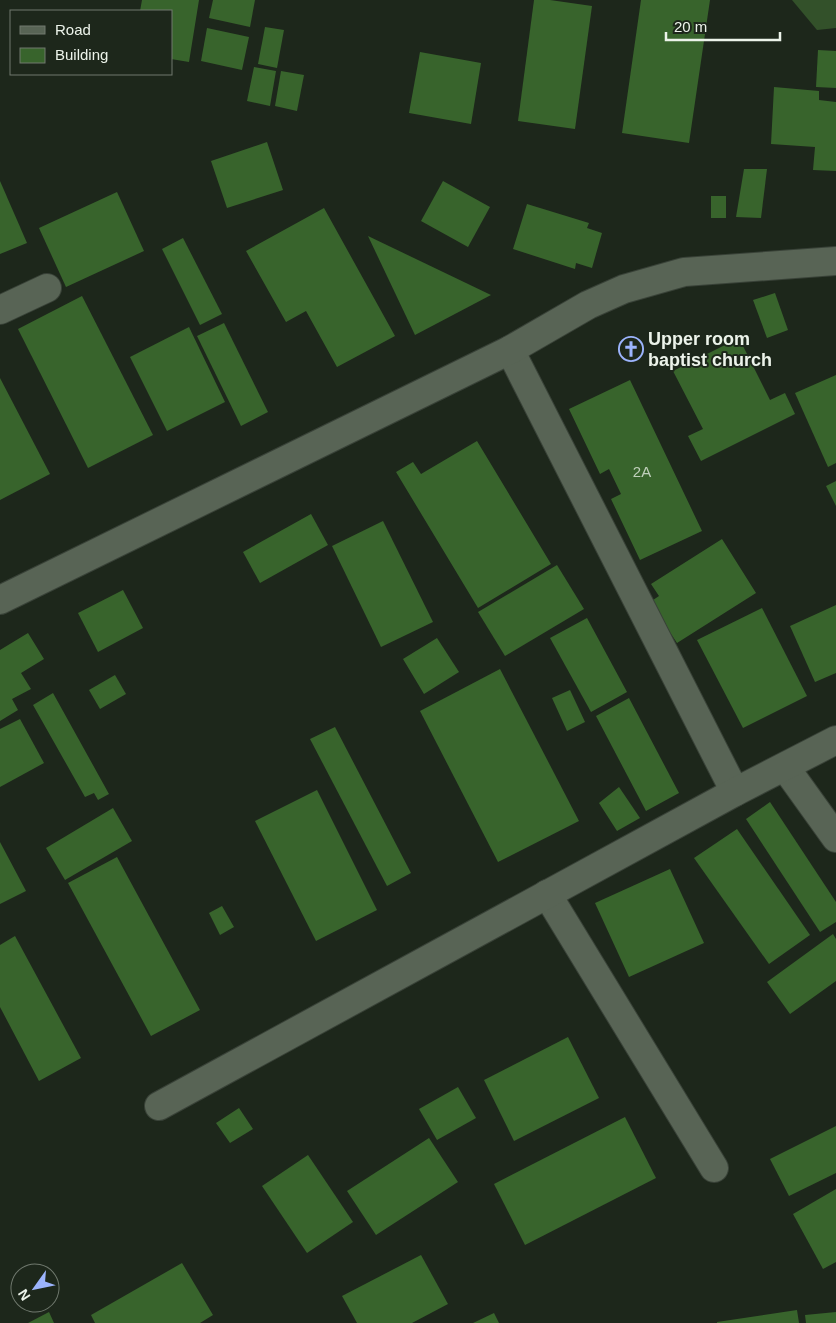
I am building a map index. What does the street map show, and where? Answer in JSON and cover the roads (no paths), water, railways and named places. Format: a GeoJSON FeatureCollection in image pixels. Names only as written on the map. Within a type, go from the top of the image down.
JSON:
{"type":"FeatureCollection","features":[{"type":"Feature","properties":{"kind":"street"},"geometry":{"type":"LineString","coordinates":[[0,600],[510,350],[588,304],[624,289],[684,272],[836,261]]}},
{"type":"Feature","properties":{"kind":"street"},"geometry":{"type":"LineString","coordinates":[[0,310],[47,288]]}},
{"type":"Feature","properties":{"kind":"street"},"geometry":{"type":"LineString","coordinates":[[510,350],[735,792]]}},
{"type":"Feature","properties":{"kind":"street"},"geometry":{"type":"LineString","coordinates":[[159,1106],[735,792],[836,740]]}},
{"type":"Feature","properties":{"kind":"street"},"geometry":{"type":"LineString","coordinates":[[785,767],[836,838]]}},
{"type":"Feature","properties":{"kind":"street"},"geometry":{"type":"LineString","coordinates":[[547,894],[714,1168]]}},
{"type":"Feature","properties":{"kind":"place","name":"Upper room baptist church"},"geometry":{"type":"Point","coordinates":[631,349]}}]}
